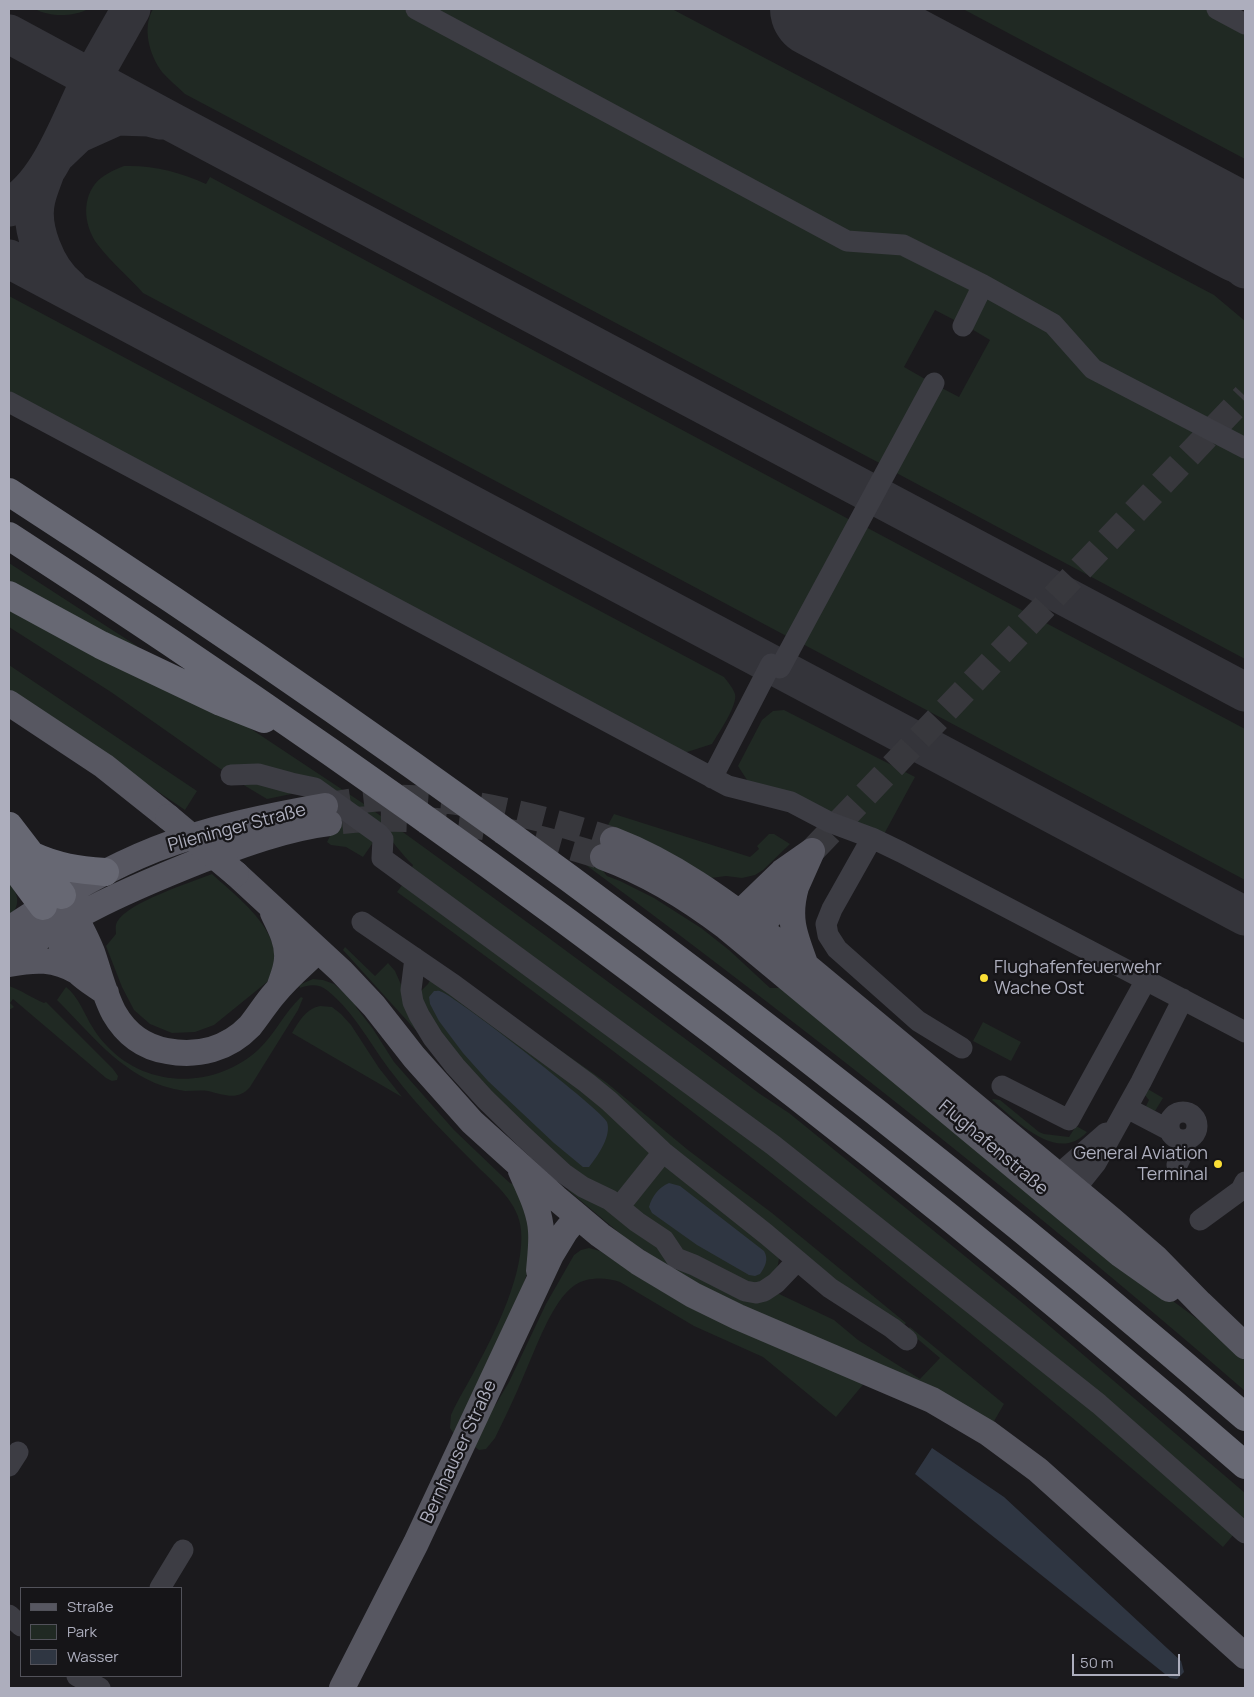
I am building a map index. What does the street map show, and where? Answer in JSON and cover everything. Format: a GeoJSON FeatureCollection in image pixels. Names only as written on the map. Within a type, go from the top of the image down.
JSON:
{"type":"FeatureCollection","features":[{"type":"Feature","properties":{"kind":"highway"},"geometry":{"type":"LineString","coordinates":[[9,492],[293,681],[476,809],[664,948],[947,1167],[1124,1313],[1245,1417]]}},
{"type":"Feature","properties":{"kind":"highway"},"geometry":{"type":"LineString","coordinates":[[9,536],[150,628],[308,736],[517,885],[774,1078],[963,1228],[1245,1466]]}},
{"type":"Feature","properties":{"kind":"highway"},"geometry":{"type":"LineString","coordinates":[[9,595],[94,641],[221,702],[308,736]]}},
{"type":"Feature","properties":{"kind":"highway"},"geometry":{"type":"LineString","coordinates":[[9,826],[21,858],[59,911]]}},
{"type":"Feature","properties":{"kind":"highway"},"geometry":{"type":"LineString","coordinates":[[21,858],[76,870],[105,872]]}},
{"type":"Feature","properties":{"kind":"main road"},"geometry":{"type":"LineString","coordinates":[[9,703],[104,766],[140,793],[236,874],[341,971],[374,1006],[458,1107],[517,1164],[577,1217],[613,1245],[670,1268],[693,1295],[738,1317],[932,1400],[988,1433],[1038,1470],[1245,1656]]}},
{"type":"Feature","properties":{"kind":"main road","name":"Plieninger Straße"},"geometry":{"type":"LineString","coordinates":[[327,814],[298,829],[222,853],[142,884],[59,911],[105,872],[157,849],[210,831],[265,817],[327,814]]}},
{"type":"Feature","properties":{"kind":"main road"},"geometry":{"type":"LineString","coordinates":[[608,848],[647,855],[715,894],[732,919],[752,935],[796,887]]}},
{"type":"Feature","properties":{"kind":"main road"},"geometry":{"type":"LineString","coordinates":[[732,919],[782,872],[812,851],[796,887],[792,903],[792,918],[796,937],[806,966]]}},
{"type":"Feature","properties":{"kind":"main road"},"geometry":{"type":"LineString","coordinates":[[270,905],[284,937],[287,954],[287,961],[279,988]]}},
{"type":"Feature","properties":{"kind":"main road"},"geometry":{"type":"LineString","coordinates":[[9,929],[59,911]]}},
{"type":"Feature","properties":{"kind":"main road"},"geometry":{"type":"LineString","coordinates":[[9,958],[59,911]]}},
{"type":"Feature","properties":{"kind":"main road"},"geometry":{"type":"LineString","coordinates":[[59,911],[66,953],[78,972]]}},
{"type":"Feature","properties":{"kind":"main road"},"geometry":{"type":"LineString","coordinates":[[59,911],[87,940],[111,1007],[124,1028],[135,1039],[156,1049],[176,1053],[214,1050],[233,1041],[249,1026],[279,988],[318,950]]}},
{"type":"Feature","properties":{"kind":"main road","name":"Flughafenstraße"},"geometry":{"type":"LineString","coordinates":[[752,935],[806,966],[1060,1186],[1126,1258],[1245,1346]]}},
{"type":"Feature","properties":{"kind":"main road","name":"Flughafenstraße"},"geometry":{"type":"LineString","coordinates":[[752,935],[1060,1186],[1112,1220],[1156,1258],[1245,1346]]}},
{"type":"Feature","properties":{"kind":"main road"},"geometry":{"type":"LineString","coordinates":[[9,964],[27,960],[44,960],[66,965],[106,994]]}},
{"type":"Feature","properties":{"kind":"main road"},"geometry":{"type":"LineString","coordinates":[[517,1164],[536,1208],[539,1220],[541,1240],[538,1284]]}},
{"type":"Feature","properties":{"kind":"main road","name":"Bernhauser Straße"},"geometry":{"type":"LineString","coordinates":[[342,1688],[416,1543],[557,1245],[577,1217]]}},
{"type":"Feature","properties":{"kind":"street"},"geometry":{"type":"LineString","coordinates":[[416,9],[847,241],[903,245],[983,285],[1053,324],[1093,368],[1245,448]]}},
{"type":"Feature","properties":{"kind":"street"},"geometry":{"type":"LineString","coordinates":[[1217,9],[1245,24]]}},
{"type":"Feature","properties":{"kind":"street"},"geometry":{"type":"LineString","coordinates":[[963,326],[983,285]]}},
{"type":"Feature","properties":{"kind":"street"},"geometry":{"type":"LineString","coordinates":[[712,778],[934,383]]}},
{"type":"Feature","properties":{"kind":"street"},"geometry":{"type":"LineString","coordinates":[[9,402],[712,778],[728,786],[791,802],[829,822],[872,838],[1245,1032]]}},
{"type":"Feature","properties":{"kind":"street"},"geometry":{"type":"LineString","coordinates":[[230,775],[258,774],[315,788],[379,834],[383,839],[382,858],[773,1145],[1100,1404],[1181,1474],[1245,1533]]}},
{"type":"Feature","properties":{"kind":"street"},"geometry":{"type":"LineString","coordinates":[[872,838],[832,909],[826,924],[828,935],[837,949],[918,1021],[962,1048]]}},
{"type":"Feature","properties":{"kind":"street"},"geometry":{"type":"LineString","coordinates":[[362,922],[470,997],[602,1095],[663,1152],[797,1261],[836,1292],[908,1340]]}},
{"type":"Feature","properties":{"kind":"street"},"geometry":{"type":"LineString","coordinates":[[415,958],[411,990],[412,1002],[440,1048],[486,1099],[549,1161],[577,1183],[608,1199],[664,1240],[669,1247],[670,1268],[690,1264],[741,1289],[756,1293],[764,1292],[773,1286],[797,1261]]}},
{"type":"Feature","properties":{"kind":"street"},"geometry":{"type":"LineString","coordinates":[[1002,1086],[1069,1120],[1146,980]]}},
{"type":"Feature","properties":{"kind":"street"},"geometry":{"type":"LineString","coordinates":[[1060,1186],[1084,1179],[1096,1163],[1182,999]]}},
{"type":"Feature","properties":{"kind":"street"},"geometry":{"type":"LineString","coordinates":[[1060,1186],[1122,1116]]}},
{"type":"Feature","properties":{"kind":"street"},"geometry":{"type":"LineString","coordinates":[[1122,1116],[1176,1135],[1185,1148],[1177,1165]]}},
{"type":"Feature","properties":{"kind":"street"},"geometry":{"type":"LineString","coordinates":[[619,1207],[663,1152]]}},
{"type":"Feature","properties":{"kind":"street"},"geometry":{"type":"LineString","coordinates":[[1096,1163],[1097,1189],[1112,1220]]}},
{"type":"Feature","properties":{"kind":"street"},"geometry":{"type":"LineString","coordinates":[[1200,1220],[1241,1190],[1245,1182]]}},
{"type":"Feature","properties":{"kind":"street"},"geometry":{"type":"LineString","coordinates":[[161,1587],[183,1550]]}},
{"type":"Feature","properties":{"kind":"street"},"geometry":{"type":"LineString","coordinates":[[9,1615],[20,1625]]}},
{"type":"Feature","properties":{"kind":"street"},"geometry":{"type":"LineString","coordinates":[[79,1677],[101,1688],[108,1677]]}},
{"type":"Feature","properties":{"kind":"green space"},"geometry":{"type":"Polygon","coordinates":[[[35,9],[88,9],[76,14],[54,15],[35,9]]]}},
{"type":"Feature","properties":{"kind":"green space"},"geometry":{"type":"Polygon","coordinates":[[[153,9],[403,9],[845,245],[903,250],[980,288],[962,324],[935,310],[904,367],[932,383],[885,466],[185,94],[157,65],[148,41],[148,24],[153,9]]]}},
{"type":"Feature","properties":{"kind":"green space"},"geometry":{"type":"Polygon","coordinates":[[[421,9],[672,9],[1214,295],[1245,321],[1245,443],[1096,364],[1057,318],[904,241],[847,237],[421,9]]]}},
{"type":"Feature","properties":{"kind":"green space"},"geometry":{"type":"Polygon","coordinates":[[[963,9],[1209,9],[1245,28],[1245,159],[963,9]]]}},
{"type":"Feature","properties":{"kind":"green space"},"geometry":{"type":"Polygon","coordinates":[[[124,166],[166,170],[206,184],[210,177],[854,522],[792,639],[143,293],[98,245],[90,231],[86,215],[88,199],[95,184],[105,175],[124,166]]]}},
{"type":"Feature","properties":{"kind":"green space"},"geometry":{"type":"Polygon","coordinates":[[[984,289],[1050,327],[1093,374],[1245,453],[1245,659],[889,469],[934,384],[959,397],[990,340],[965,325],[984,289]]]}},
{"type":"Feature","properties":{"kind":"green space"},"geometry":{"type":"Polygon","coordinates":[[[9,296],[724,677],[735,694],[734,705],[712,744],[684,753],[9,395],[9,296]]]}},
{"type":"Feature","properties":{"kind":"green space"},"geometry":{"type":"Polygon","coordinates":[[[862,525],[1245,729],[1245,880],[799,642],[862,525]]]}},
{"type":"Feature","properties":{"kind":"green space"},"geometry":{"type":"Polygon","coordinates":[[[9,563],[137,646],[134,653],[9,588],[9,563]]]}},
{"type":"Feature","properties":{"kind":"green space"},"geometry":{"type":"Polygon","coordinates":[[[9,605],[242,723],[367,806],[760,1094],[789,1113],[1025,1305],[1245,1493],[1245,1521],[1223,1547],[1022,1376],[818,1210],[609,1048],[397,892],[406,880],[413,865],[381,831],[363,857],[346,847],[331,845],[327,842],[332,832],[301,792],[267,799],[242,784],[111,692],[9,627],[9,605]]]}},
{"type":"Feature","properties":{"kind":"green space"},"geometry":{"type":"Polygon","coordinates":[[[9,665],[197,791],[185,810],[9,690],[9,665]]]}},
{"type":"Feature","properties":{"kind":"green space"},"geometry":{"type":"Polygon","coordinates":[[[784,710],[915,777],[883,836],[749,783],[738,766],[762,720],[773,711],[784,710]]]}},
{"type":"Feature","properties":{"kind":"green space"},"geometry":{"type":"Polygon","coordinates":[[[614,814],[750,857],[759,849],[757,846],[769,834],[774,834],[790,844],[763,870],[755,875],[742,878],[726,876],[711,878],[603,871],[607,876],[654,898],[701,928],[729,950],[770,988],[783,988],[1131,1270],[1204,1324],[1245,1358],[1245,1391],[1165,1322],[921,1122],[671,928],[586,865],[614,814]]]}},
{"type":"Feature","properties":{"kind":"green space"},"geometry":{"type":"Polygon","coordinates":[[[212,874],[249,908],[260,922],[269,936],[274,951],[274,966],[267,982],[214,1025],[195,1032],[172,1033],[150,1024],[134,1010],[122,987],[106,946],[116,934],[117,922],[133,907],[160,894],[212,874]]]}},
{"type":"Feature","properties":{"kind":"green space"},"geometry":{"type":"Polygon","coordinates":[[[9,882],[17,896],[17,904],[9,918],[9,882]]]}},
{"type":"Feature","properties":{"kind":"green space"},"geometry":{"type":"Polygon","coordinates":[[[345,947],[375,976],[388,963],[395,971],[403,989],[420,992],[428,984],[438,964],[607,1083],[688,1150],[772,1213],[906,1323],[902,1327],[791,1248],[779,1259],[776,1274],[777,1293],[834,1320],[858,1340],[920,1379],[940,1358],[907,1330],[910,1327],[1004,1404],[990,1428],[683,1277],[623,1236],[568,1190],[577,1176],[430,1046],[343,950],[345,947]]]}},
{"type":"Feature","properties":{"kind":"green space"},"geometry":{"type":"Polygon","coordinates":[[[313,979],[334,984],[355,1002],[356,1007],[394,1062],[454,1130],[500,1174],[515,1185],[528,1205],[530,1264],[518,1302],[454,1434],[450,1428],[451,1415],[492,1337],[514,1282],[521,1246],[519,1220],[516,1211],[505,1195],[444,1133],[413,1098],[338,1000],[325,989],[318,986],[311,985],[300,988],[299,985],[313,979]]]}},
{"type":"Feature","properties":{"kind":"green space"},"geometry":{"type":"Polygon","coordinates":[[[9,986],[44,1003],[46,1002],[113,1069],[118,1076],[117,1080],[112,1081],[106,1078],[13,999],[10,1003],[14,1007],[9,1010],[9,986]]]}},
{"type":"Feature","properties":{"kind":"green space"},"geometry":{"type":"Polygon","coordinates":[[[66,987],[78,1001],[100,1038],[123,1060],[141,1070],[181,1079],[202,1077],[222,1072],[241,1063],[264,1044],[295,1003],[301,997],[303,998],[298,1010],[250,1087],[241,1094],[231,1096],[208,1091],[185,1091],[163,1086],[132,1071],[93,1037],[57,1000],[66,987]]]}},
{"type":"Feature","properties":{"kind":"green space"},"geometry":{"type":"Polygon","coordinates":[[[320,1006],[332,1007],[351,1025],[379,1068],[402,1097],[292,1033],[306,1013],[320,1006]]]}},
{"type":"Feature","properties":{"kind":"green space"},"geometry":{"type":"Polygon","coordinates":[[[983,1022],[1021,1042],[1011,1061],[973,1041],[983,1022]]]}},
{"type":"Feature","properties":{"kind":"green space"},"geometry":{"type":"Polygon","coordinates":[[[1146,1088],[1163,1098],[1155,1111],[1148,1109],[1146,1106],[1149,1100],[1143,1093],[1146,1088]]]}},
{"type":"Feature","properties":{"kind":"green space"},"geometry":{"type":"Polygon","coordinates":[[[993,1099],[1000,1100],[1044,1134],[1069,1137],[1076,1126],[1087,1132],[1075,1141],[1063,1144],[1050,1141],[1037,1136],[1024,1127],[993,1099]]]}},
{"type":"Feature","properties":{"kind":"green space"},"geometry":{"type":"Polygon","coordinates":[[[589,1248],[600,1251],[653,1286],[691,1308],[866,1381],[836,1417],[763,1357],[694,1326],[620,1282],[609,1279],[585,1280],[575,1285],[559,1302],[545,1327],[495,1438],[486,1449],[479,1450],[475,1447],[481,1425],[509,1382],[546,1304],[574,1255],[581,1250],[589,1248]]]}},
{"type":"Feature","properties":{"kind":"water"},"geometry":{"type":"Polygon","coordinates":[[[434,991],[441,991],[454,999],[501,1033],[582,1098],[607,1122],[606,1140],[589,1167],[583,1167],[554,1143],[488,1081],[463,1053],[439,1021],[430,1004],[429,997],[434,991]]]}},
{"type":"Feature","properties":{"kind":"water"},"geometry":{"type":"Polygon","coordinates":[[[669,1183],[680,1186],[764,1251],[766,1263],[760,1274],[755,1276],[749,1275],[697,1245],[652,1213],[649,1207],[652,1199],[659,1189],[669,1183]]]}},
{"type":"Feature","properties":{"kind":"water"},"geometry":{"type":"Polygon","coordinates":[[[932,1448],[1004,1497],[1181,1661],[1184,1672],[1177,1679],[1170,1678],[915,1474],[932,1448]]]}},
{"type":"Feature","properties":{"kind":"taxiway"},"geometry":{"type":"LineString","coordinates":[[9,207],[36,184],[47,168],[58,150],[91,80],[131,9]]}},
{"type":"Feature","properties":{"kind":"taxiway"},"geometry":{"type":"LineString","coordinates":[[9,34],[1245,692]]}},
{"type":"Feature","properties":{"kind":"taxiway"},"geometry":{"type":"LineString","coordinates":[[57,153],[77,134],[117,116],[149,117],[161,120]]}},
{"type":"Feature","properties":{"kind":"taxiway"},"geometry":{"type":"LineString","coordinates":[[1083,150],[1177,215],[1245,269]]}},
{"type":"Feature","properties":{"kind":"taxiway"},"geometry":{"type":"LineString","coordinates":[[45,172],[34,210],[37,235],[53,270],[69,288]]}},
{"type":"Feature","properties":{"kind":"taxiway"},"geometry":{"type":"LineString","coordinates":[[9,259],[1245,916]]}},
{"type":"Feature","properties":{"kind":"runway"},"geometry":{"type":"LineString","coordinates":[[819,9],[1245,235]]}},
{"type":"Feature","properties":{"kind":"tunnel"},"geometry":{"type":"LineString","coordinates":[[812,851],[1245,396]]}},
{"type":"Feature","properties":{"kind":"tunnel"},"geometry":{"type":"LineString","coordinates":[[325,806],[385,798],[442,800],[530,816],[613,840]]}},
{"type":"Feature","properties":{"kind":"tunnel"},"geometry":{"type":"LineString","coordinates":[[342,821],[375,819],[441,821],[507,831],[572,847],[603,857]]}},
{"type":"Feature","properties":{"kind":"place","name":"Flughafenfeuerwehr Wache Ost"},"geometry":{"type":"Point","coordinates":[984,978]}},
{"type":"Feature","properties":{"kind":"place","name":"General Aviation Terminal"},"geometry":{"type":"Point","coordinates":[1218,1164]}}]}
